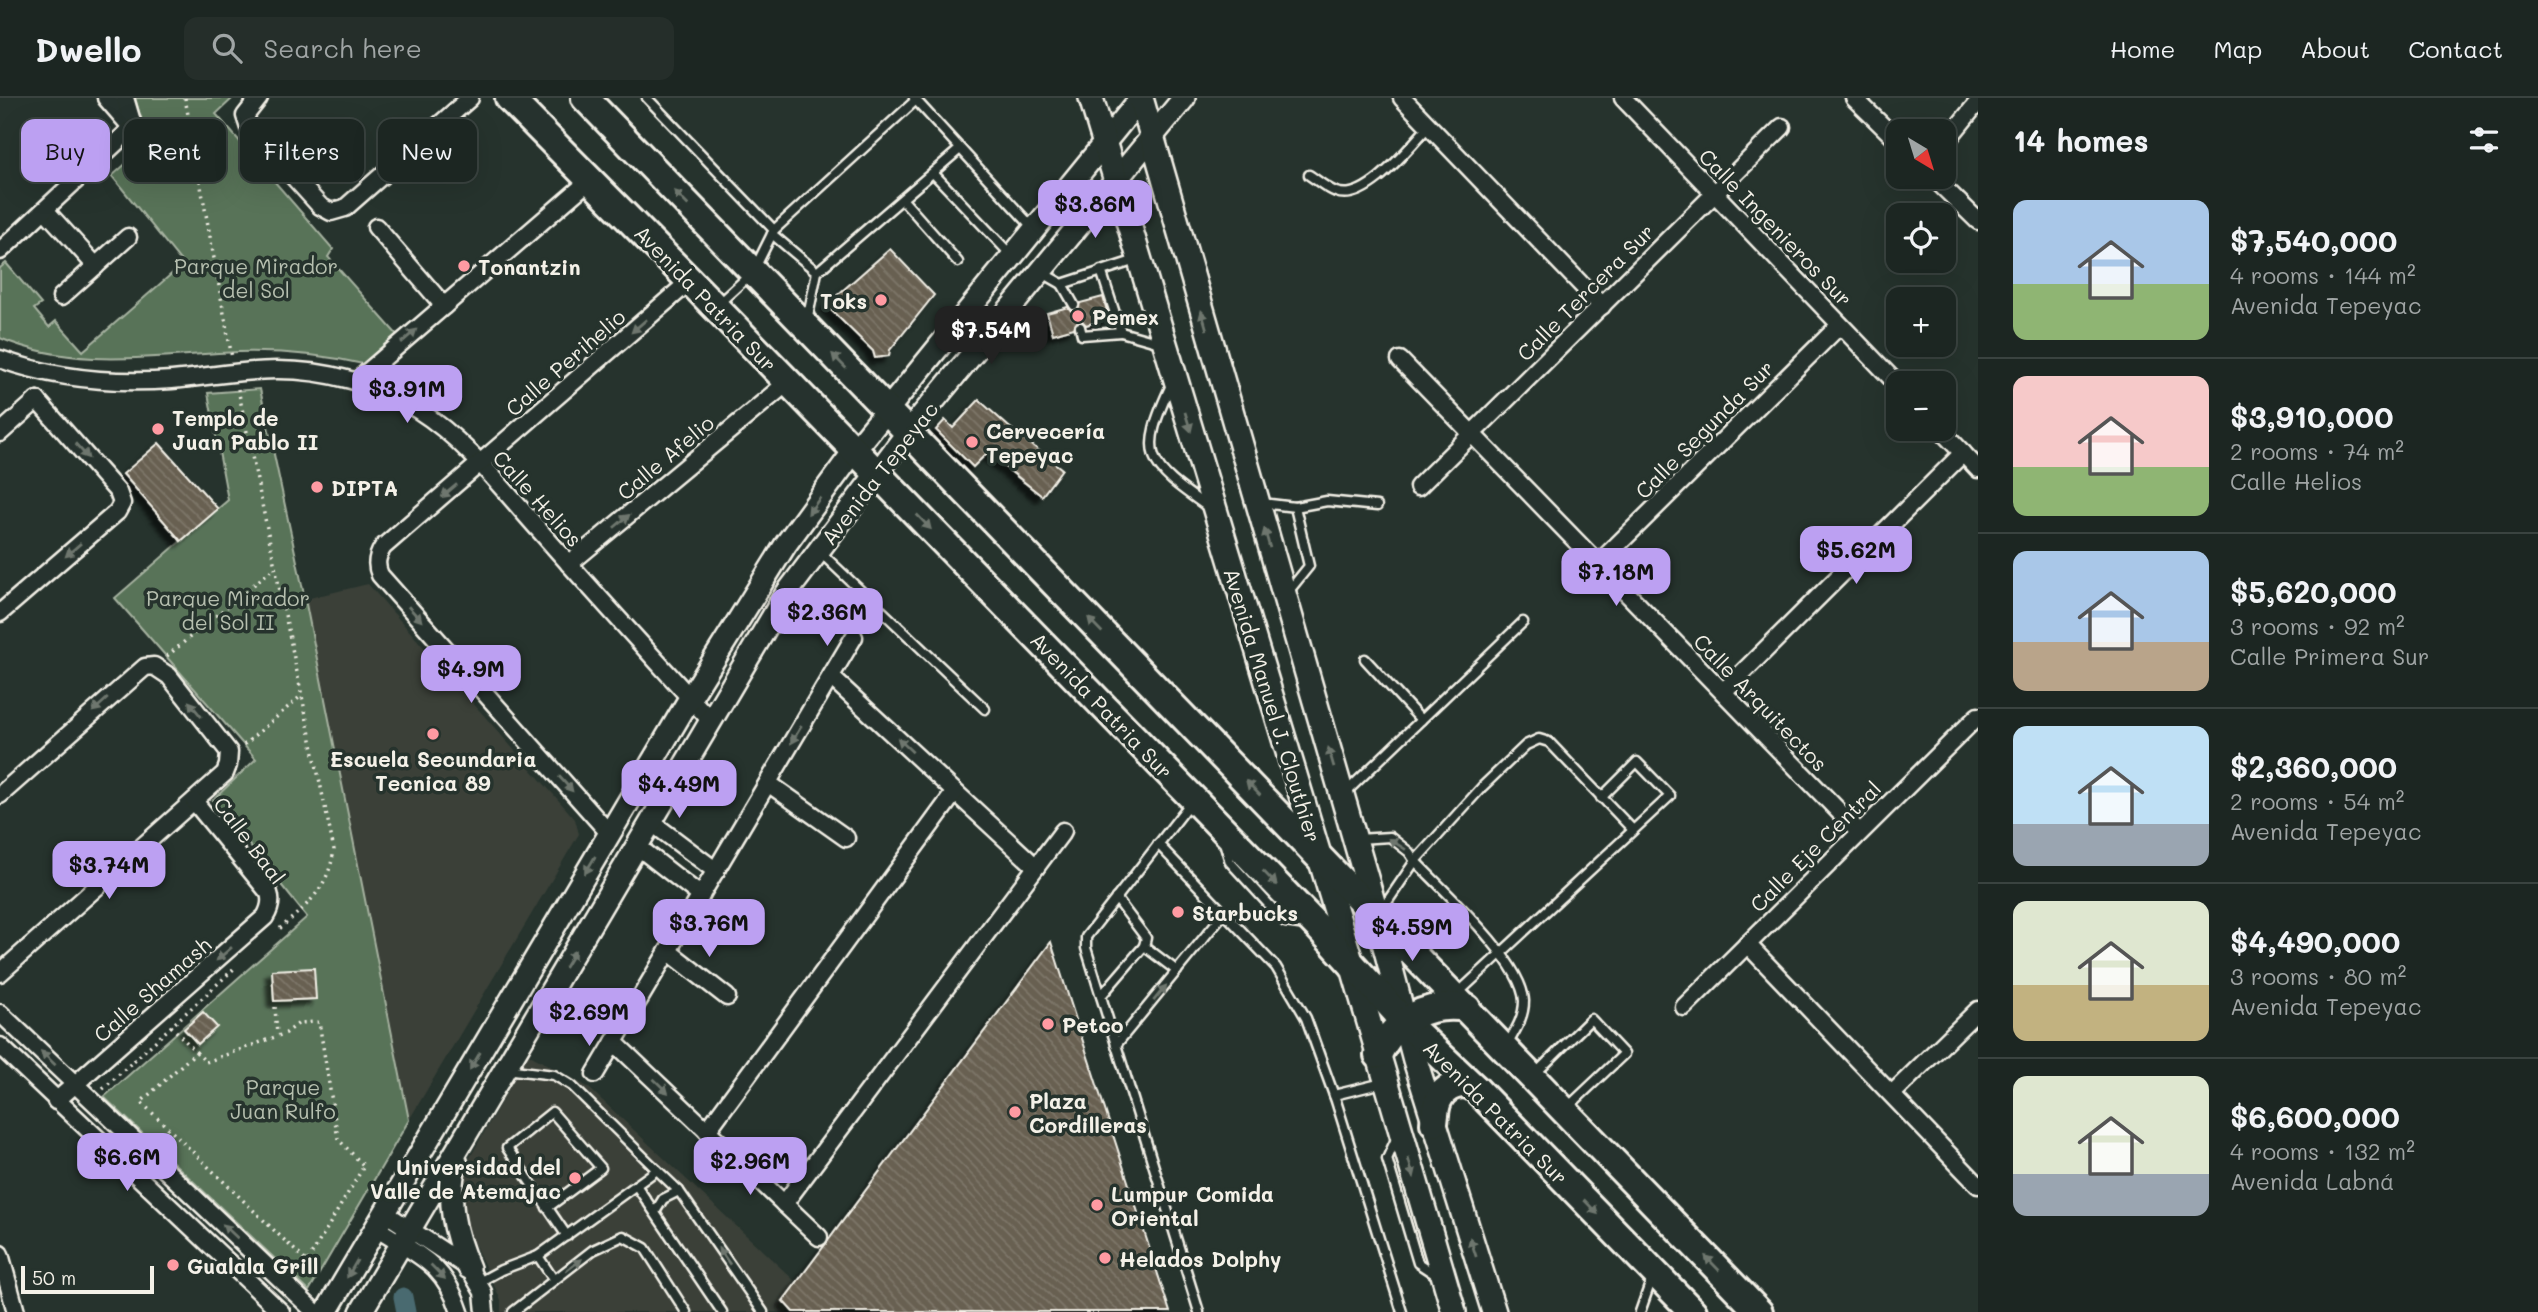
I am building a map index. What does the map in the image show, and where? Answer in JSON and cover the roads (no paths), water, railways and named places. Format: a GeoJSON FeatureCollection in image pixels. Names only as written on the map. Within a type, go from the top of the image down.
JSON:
{"type":"FeatureCollection","features":[{"type":"Feature","properties":{"kind":"main road","name":"Avenida Patria Sur"},"geometry":{"type":"LineString","coordinates":[[509,98],[1194,799],[1351,961],[1404,1021],[1476,1088],[1693,1312]]}},
{"type":"Feature","properties":{"kind":"main road","name":"Avenida Manuel J. Clouthier"},"geometry":{"type":"LineString","coordinates":[[1091,98],[1454,1312]]}},
{"type":"Feature","properties":{"kind":"main road","name":"Avenida Manuel J. Clouthier"},"geometry":{"type":"LineString","coordinates":[[1141,98],[1377,916],[1404,1021],[1494,1312]]}},
{"type":"Feature","properties":{"kind":"main road"},"geometry":{"type":"LineString","coordinates":[[592,101],[753,272],[1759,1312]]}},
{"type":"Feature","properties":{"kind":"main road"},"geometry":{"type":"LineString","coordinates":[[1378,1055],[1389,1035],[1404,1021],[1429,1009],[1461,1002]]}},
{"type":"Feature","properties":{"kind":"main road"},"geometry":{"type":"LineString","coordinates":[[1434,1123],[1438,1101],[1446,1090],[1462,1084],[1470,1084],[1476,1088]]}},
{"type":"Feature","properties":{"kind":"street"},"geometry":{"type":"LineString","coordinates":[[106,98],[124,119]]}},
{"type":"Feature","properties":{"kind":"street"},"geometry":{"type":"LineString","coordinates":[[125,98],[133,119]]}},
{"type":"Feature","properties":{"kind":"street"},"geometry":{"type":"LineString","coordinates":[[260,98],[245,116],[249,128],[320,206],[331,212],[345,208],[470,98]]}},
{"type":"Feature","properties":{"kind":"street","name":"Avenida Tepeyac"},"geometry":{"type":"LineString","coordinates":[[331,1304],[609,833],[786,544],[887,410],[1141,98]]}},
{"type":"Feature","properties":{"kind":"street","name":"Avenida Tepeyac"},"geometry":{"type":"LineString","coordinates":[[361,1312],[786,594],[908,432],[1184,98]]}},
{"type":"Feature","properties":{"kind":"street"},"geometry":{"type":"LineString","coordinates":[[1402,98],[1602,306]]}},
{"type":"Feature","properties":{"kind":"street","name":"Calle Ingenieros Sur"},"geometry":{"type":"LineString","coordinates":[[1623,98],[1886,373]]}},
{"type":"Feature","properties":{"kind":"street"},"geometry":{"type":"LineString","coordinates":[[1854,98],[1886,129]]}},
{"type":"Feature","properties":{"kind":"street"},"geometry":{"type":"LineString","coordinates":[[1956,129],[1978,102]]}},
{"type":"Feature","properties":{"kind":"street","name":"Calle Tercera Sur"},"geometry":{"type":"LineString","coordinates":[[1418,487],[1782,127]]}},
{"type":"Feature","properties":{"kind":"street"},"geometry":{"type":"LineString","coordinates":[[0,251],[124,136]]}},
{"type":"Feature","properties":{"kind":"street"},"geometry":{"type":"LineString","coordinates":[[357,381],[590,180]]}},
{"type":"Feature","properties":{"kind":"street"},"geometry":{"type":"LineString","coordinates":[[1945,189],[1978,221]]}},
{"type":"Feature","properties":{"kind":"street"},"geometry":{"type":"LineString","coordinates":[[45,210],[96,266]]}},
{"type":"Feature","properties":{"kind":"street"},"geometry":{"type":"LineString","coordinates":[[376,226],[444,306]]}},
{"type":"Feature","properties":{"kind":"street"},"geometry":{"type":"LineString","coordinates":[[61,298],[128,237]]}},
{"type":"Feature","properties":{"kind":"street","name":"Calle Perihelio"},"geometry":{"type":"LineString","coordinates":[[609,833],[380,575],[377,560],[383,547],[690,281]]}},
{"type":"Feature","properties":{"kind":"street","name":"Calle Segunda Sur"},"geometry":{"type":"LineString","coordinates":[[1598,564],[1840,325]]}},
{"type":"Feature","properties":{"kind":"street","name":"Calle Helios"},"geometry":{"type":"LineString","coordinates":[[0,359],[64,377],[116,381],[169,380],[277,370],[323,374],[357,381],[418,410],[451,434],[480,464],[711,721]]}},
{"type":"Feature","properties":{"kind":"street","name":"Calle Arquitectos"},"geometry":{"type":"LineString","coordinates":[[1400,360],[1859,832]]}},
{"type":"Feature","properties":{"kind":"street"},"geometry":{"type":"LineString","coordinates":[[0,433],[37,400],[43,372]]}},
{"type":"Feature","properties":{"kind":"street","name":"Calle Afelio"},"geometry":{"type":"LineString","coordinates":[[569,564],[788,382]]}},
{"type":"Feature","properties":{"kind":"street"},"geometry":{"type":"LineString","coordinates":[[0,613],[117,512],[122,503],[118,492],[37,400]]}},
{"type":"Feature","properties":{"kind":"street"},"geometry":{"type":"LineString","coordinates":[[1952,441],[1978,469]]}},
{"type":"Feature","properties":{"kind":"street"},"geometry":{"type":"LineString","coordinates":[[1723,692],[1963,453]]}},
{"type":"Feature","properties":{"kind":"street"},"geometry":{"type":"LineString","coordinates":[[595,1074],[854,637]]}},
{"type":"Feature","properties":{"kind":"street"},"geometry":{"type":"LineString","coordinates":[[0,795],[137,673],[154,666],[169,676],[225,746],[229,758],[225,773],[0,973]]}},
{"type":"Feature","properties":{"kind":"street"},"geometry":{"type":"LineString","coordinates":[[831,677],[1036,867]]}},
{"type":"Feature","properties":{"kind":"street","name":"Calle Eje Central"},"geometry":{"type":"LineString","coordinates":[[1684,1007],[1978,716]]}},
{"type":"Feature","properties":{"kind":"street"},"geometry":{"type":"LineString","coordinates":[[768,783],[846,838]]}},
{"type":"Feature","properties":{"kind":"street"},"geometry":{"type":"LineString","coordinates":[[707,1131],[955,792]]}},
{"type":"Feature","properties":{"kind":"street","name":"Calle Baal"},"geometry":{"type":"LineString","coordinates":[[194,801],[269,893],[270,905]]}},
{"type":"Feature","properties":{"kind":"street"},"geometry":{"type":"LineString","coordinates":[[651,822],[716,871]]}},
{"type":"Feature","properties":{"kind":"street"},"geometry":{"type":"LineString","coordinates":[[784,1203],[1063,831]]}},
{"type":"Feature","properties":{"kind":"street"},"geometry":{"type":"LineString","coordinates":[[636,846],[701,896]]}},
{"type":"Feature","properties":{"kind":"street","name":"Calle Shamash"},"geometry":{"type":"LineString","coordinates":[[56,1101],[265,917],[270,905]]}},
{"type":"Feature","properties":{"kind":"street"},"geometry":{"type":"LineString","coordinates":[[1747,944],[1978,1185]]}},
{"type":"Feature","properties":{"kind":"street"},"geometry":{"type":"LineString","coordinates":[[668,951],[727,997]]}},
{"type":"Feature","properties":{"kind":"street"},"geometry":{"type":"LineString","coordinates":[[1892,1094],[1978,1010]]}},
{"type":"Feature","properties":{"kind":"street"},"geometry":{"type":"LineString","coordinates":[[0,1013],[316,1312]]}},
{"type":"Feature","properties":{"kind":"street"},"geometry":{"type":"LineString","coordinates":[[614,1042],[819,1237]]}},
{"type":"Feature","properties":{"kind":"street"},"geometry":{"type":"LineString","coordinates":[[0,1046],[281,1312]]}},
{"type":"Feature","properties":{"kind":"street"},"geometry":{"type":"LineString","coordinates":[[0,1071],[13,1059]]}},
{"type":"Feature","properties":{"kind":"street"},"geometry":{"type":"LineString","coordinates":[[463,1139],[452,1178],[451,1196],[458,1242],[474,1275],[485,1312]]}},
{"type":"Feature","properties":{"kind":"street"},"geometry":{"type":"LineString","coordinates":[[376,1228],[434,1266],[451,1287],[460,1312]]}},
{"type":"Feature","properties":{"kind":"street"},"geometry":{"type":"LineString","coordinates":[[401,1244],[474,1275]]}},
{"type":"Feature","properties":{"kind":"street"},"geometry":{"type":"LineString","coordinates":[[0,1254],[3,1278],[16,1312]]}},
{"type":"Feature","properties":{"kind":"lane"},"geometry":{"type":"LineString","coordinates":[[647,98],[773,232],[817,272]]}},
{"type":"Feature","properties":{"kind":"lane"},"geometry":{"type":"LineString","coordinates":[[715,307],[753,272],[773,232],[915,99],[1034,229]]}},
{"type":"Feature","properties":{"kind":"lane"},"geometry":{"type":"LineString","coordinates":[[1308,174],[1337,193],[1360,192],[1378,178],[1429,127]]}},
{"type":"Feature","properties":{"kind":"lane"},"geometry":{"type":"LineString","coordinates":[[806,326],[817,272],[960,149]]}},
{"type":"Feature","properties":{"kind":"lane"},"geometry":{"type":"LineString","coordinates":[[933,174],[1012,256]]}},
{"type":"Feature","properties":{"kind":"lane"},"geometry":{"type":"LineString","coordinates":[[903,200],[958,262]]}},
{"type":"Feature","properties":{"kind":"lane"},"geometry":{"type":"LineString","coordinates":[[1062,284],[1139,260]]}},
{"type":"Feature","properties":{"kind":"lane"},"geometry":{"type":"LineString","coordinates":[[1101,270],[1121,332]]}},
{"type":"Feature","properties":{"kind":"lane"},"geometry":{"type":"LineString","coordinates":[[1041,272],[1062,284],[1074,305]]}},
{"type":"Feature","properties":{"kind":"lane"},"geometry":{"type":"LineString","coordinates":[[1080,327],[1082,335],[1121,332],[1165,345]]}},
{"type":"Feature","properties":{"kind":"lane"},"geometry":{"type":"LineString","coordinates":[[1174,378],[1156,416],[1151,442],[1154,460],[1166,477],[1215,512]]}},
{"type":"Feature","properties":{"kind":"lane"},"geometry":{"type":"LineString","coordinates":[[1257,503],[1295,507],[1327,501],[1377,506]]}},
{"type":"Feature","properties":{"kind":"lane"},"geometry":{"type":"LineString","coordinates":[[1284,598],[1309,566],[1295,507]]}},
{"type":"Feature","properties":{"kind":"lane"},"geometry":{"type":"LineString","coordinates":[[818,551],[985,709]]}},
{"type":"Feature","properties":{"kind":"lane"},"geometry":{"type":"LineString","coordinates":[[1342,796],[1522,622]]}},
{"type":"Feature","properties":{"kind":"lane"},"geometry":{"type":"LineString","coordinates":[[1365,659],[1421,720]]}},
{"type":"Feature","properties":{"kind":"lane"},"geometry":{"type":"LineString","coordinates":[[1377,916],[1415,861],[1482,787],[1526,745],[1539,739],[1549,742],[1633,830]]}},
{"type":"Feature","properties":{"kind":"lane"},"geometry":{"type":"LineString","coordinates":[[1461,1002],[1503,953],[1670,796],[1637,762],[1601,798]]}},
{"type":"Feature","properties":{"kind":"lane"},"geometry":{"type":"LineString","coordinates":[[1194,799],[1086,937],[1086,948],[1199,1312]]}},
{"type":"Feature","properties":{"kind":"lane"},"geometry":{"type":"LineString","coordinates":[[1354,839],[1390,837],[1409,852],[1503,953],[1524,998],[1522,1017],[1505,1048]]}},
{"type":"Feature","properties":{"kind":"lane"},"geometry":{"type":"LineString","coordinates":[[1158,844],[1276,967],[1307,1018],[1402,1312]]}},
{"type":"Feature","properties":{"kind":"lane"},"geometry":{"type":"LineString","coordinates":[[1101,996],[1144,946],[1146,938],[1116,898]]}},
{"type":"Feature","properties":{"kind":"lane"},"geometry":{"type":"LineString","coordinates":[[1116,1045],[1225,912]]}},
{"type":"Feature","properties":{"kind":"lane"},"geometry":{"type":"LineString","coordinates":[[1144,946],[1177,971]]}},
{"type":"Feature","properties":{"kind":"lane"},"geometry":{"type":"LineString","coordinates":[[1532,1076],[1591,1019],[1624,1054],[1564,1110]]}},
{"type":"Feature","properties":{"kind":"lane"},"geometry":{"type":"LineString","coordinates":[[504,1069],[554,1075],[572,1086],[679,1191],[763,1312]]}},
{"type":"Feature","properties":{"kind":"lane"},"geometry":{"type":"LineString","coordinates":[[1334,1095],[1386,1083]]}},
{"type":"Feature","properties":{"kind":"lane"},"geometry":{"type":"LineString","coordinates":[[547,1208],[601,1168],[552,1112],[506,1149],[547,1208],[567,1236]]}},
{"type":"Feature","properties":{"kind":"lane"},"geometry":{"type":"LineString","coordinates":[[474,1275],[501,1270],[538,1256],[657,1170]]}},
{"type":"Feature","properties":{"kind":"lane"},"geometry":{"type":"LineString","coordinates":[[636,1185],[722,1312]]}},
{"type":"Feature","properties":{"kind":"lane"},"geometry":{"type":"LineString","coordinates":[[655,1212],[663,1199],[679,1191]]}},
{"type":"Feature","properties":{"kind":"lane"},"geometry":{"type":"LineString","coordinates":[[513,1312],[593,1250],[623,1236],[645,1248],[686,1312]]}},
{"type":"Feature","properties":{"kind":"lane"},"geometry":{"type":"LineString","coordinates":[[538,1256],[554,1280]]}},
{"type":"Feature","properties":{"kind":"lane"},"geometry":{"type":"LineString","coordinates":[[1640,1312],[1654,1272]]}},
{"type":"Feature","properties":{"kind":"waterway"},"geometry":{"type":"LineString","coordinates":[[403,1297],[406,1312]]}},
{"type":"Feature","properties":{"kind":"place","name":"Tonantzin"},"geometry":{"type":"Point","coordinates":[464,266]}},
{"type":"Feature","properties":{"kind":"place","name":"Toks"},"geometry":{"type":"Point","coordinates":[881,300]}},
{"type":"Feature","properties":{"kind":"place","name":"Pemex"},"geometry":{"type":"Point","coordinates":[1078,316]}},
{"type":"Feature","properties":{"kind":"place","name":"Templo de Juan Pablo II"},"geometry":{"type":"Point","coordinates":[158,429]}},
{"type":"Feature","properties":{"kind":"place","name":"Cervecería Tepeyac"},"geometry":{"type":"Point","coordinates":[972,442]}},
{"type":"Feature","properties":{"kind":"place","name":"DIPTA"},"geometry":{"type":"Point","coordinates":[317,487]}},
{"type":"Feature","properties":{"kind":"place","name":"Escuela Secundaria Tecnica 89"},"geometry":{"type":"Point","coordinates":[433,734]}},
{"type":"Feature","properties":{"kind":"place","name":"Starbucks"},"geometry":{"type":"Point","coordinates":[1178,912]}},
{"type":"Feature","properties":{"kind":"place","name":"Petco"},"geometry":{"type":"Point","coordinates":[1048,1024]}},
{"type":"Feature","properties":{"kind":"place","name":"Plaza Cordilleras"},"geometry":{"type":"Point","coordinates":[1015,1112]}},
{"type":"Feature","properties":{"kind":"place","name":"Universidad del Valle de Atemajac"},"geometry":{"type":"Point","coordinates":[575,1178]}},
{"type":"Feature","properties":{"kind":"place","name":"Lumpur Comida Oriental"},"geometry":{"type":"Point","coordinates":[1097,1205]}},
{"type":"Feature","properties":{"kind":"place","name":"Helados Dolphy"},"geometry":{"type":"Point","coordinates":[1105,1258]}},
{"type":"Feature","properties":{"kind":"place","name":"Gualala Grill"},"geometry":{"type":"Point","coordinates":[173,1265]}},
{"type":"Feature","properties":{"kind":"park label","name":"Parque Mirador del Sol"},"geometry":{"type":"Point","coordinates":[256,277]}},
{"type":"Feature","properties":{"kind":"park label","name":"Parque Mirador del Sol II"},"geometry":{"type":"Point","coordinates":[228,609]}},
{"type":"Feature","properties":{"kind":"park label","name":"Parque Juan Rulfo"},"geometry":{"type":"Point","coordinates":[283,1098]}}]}
